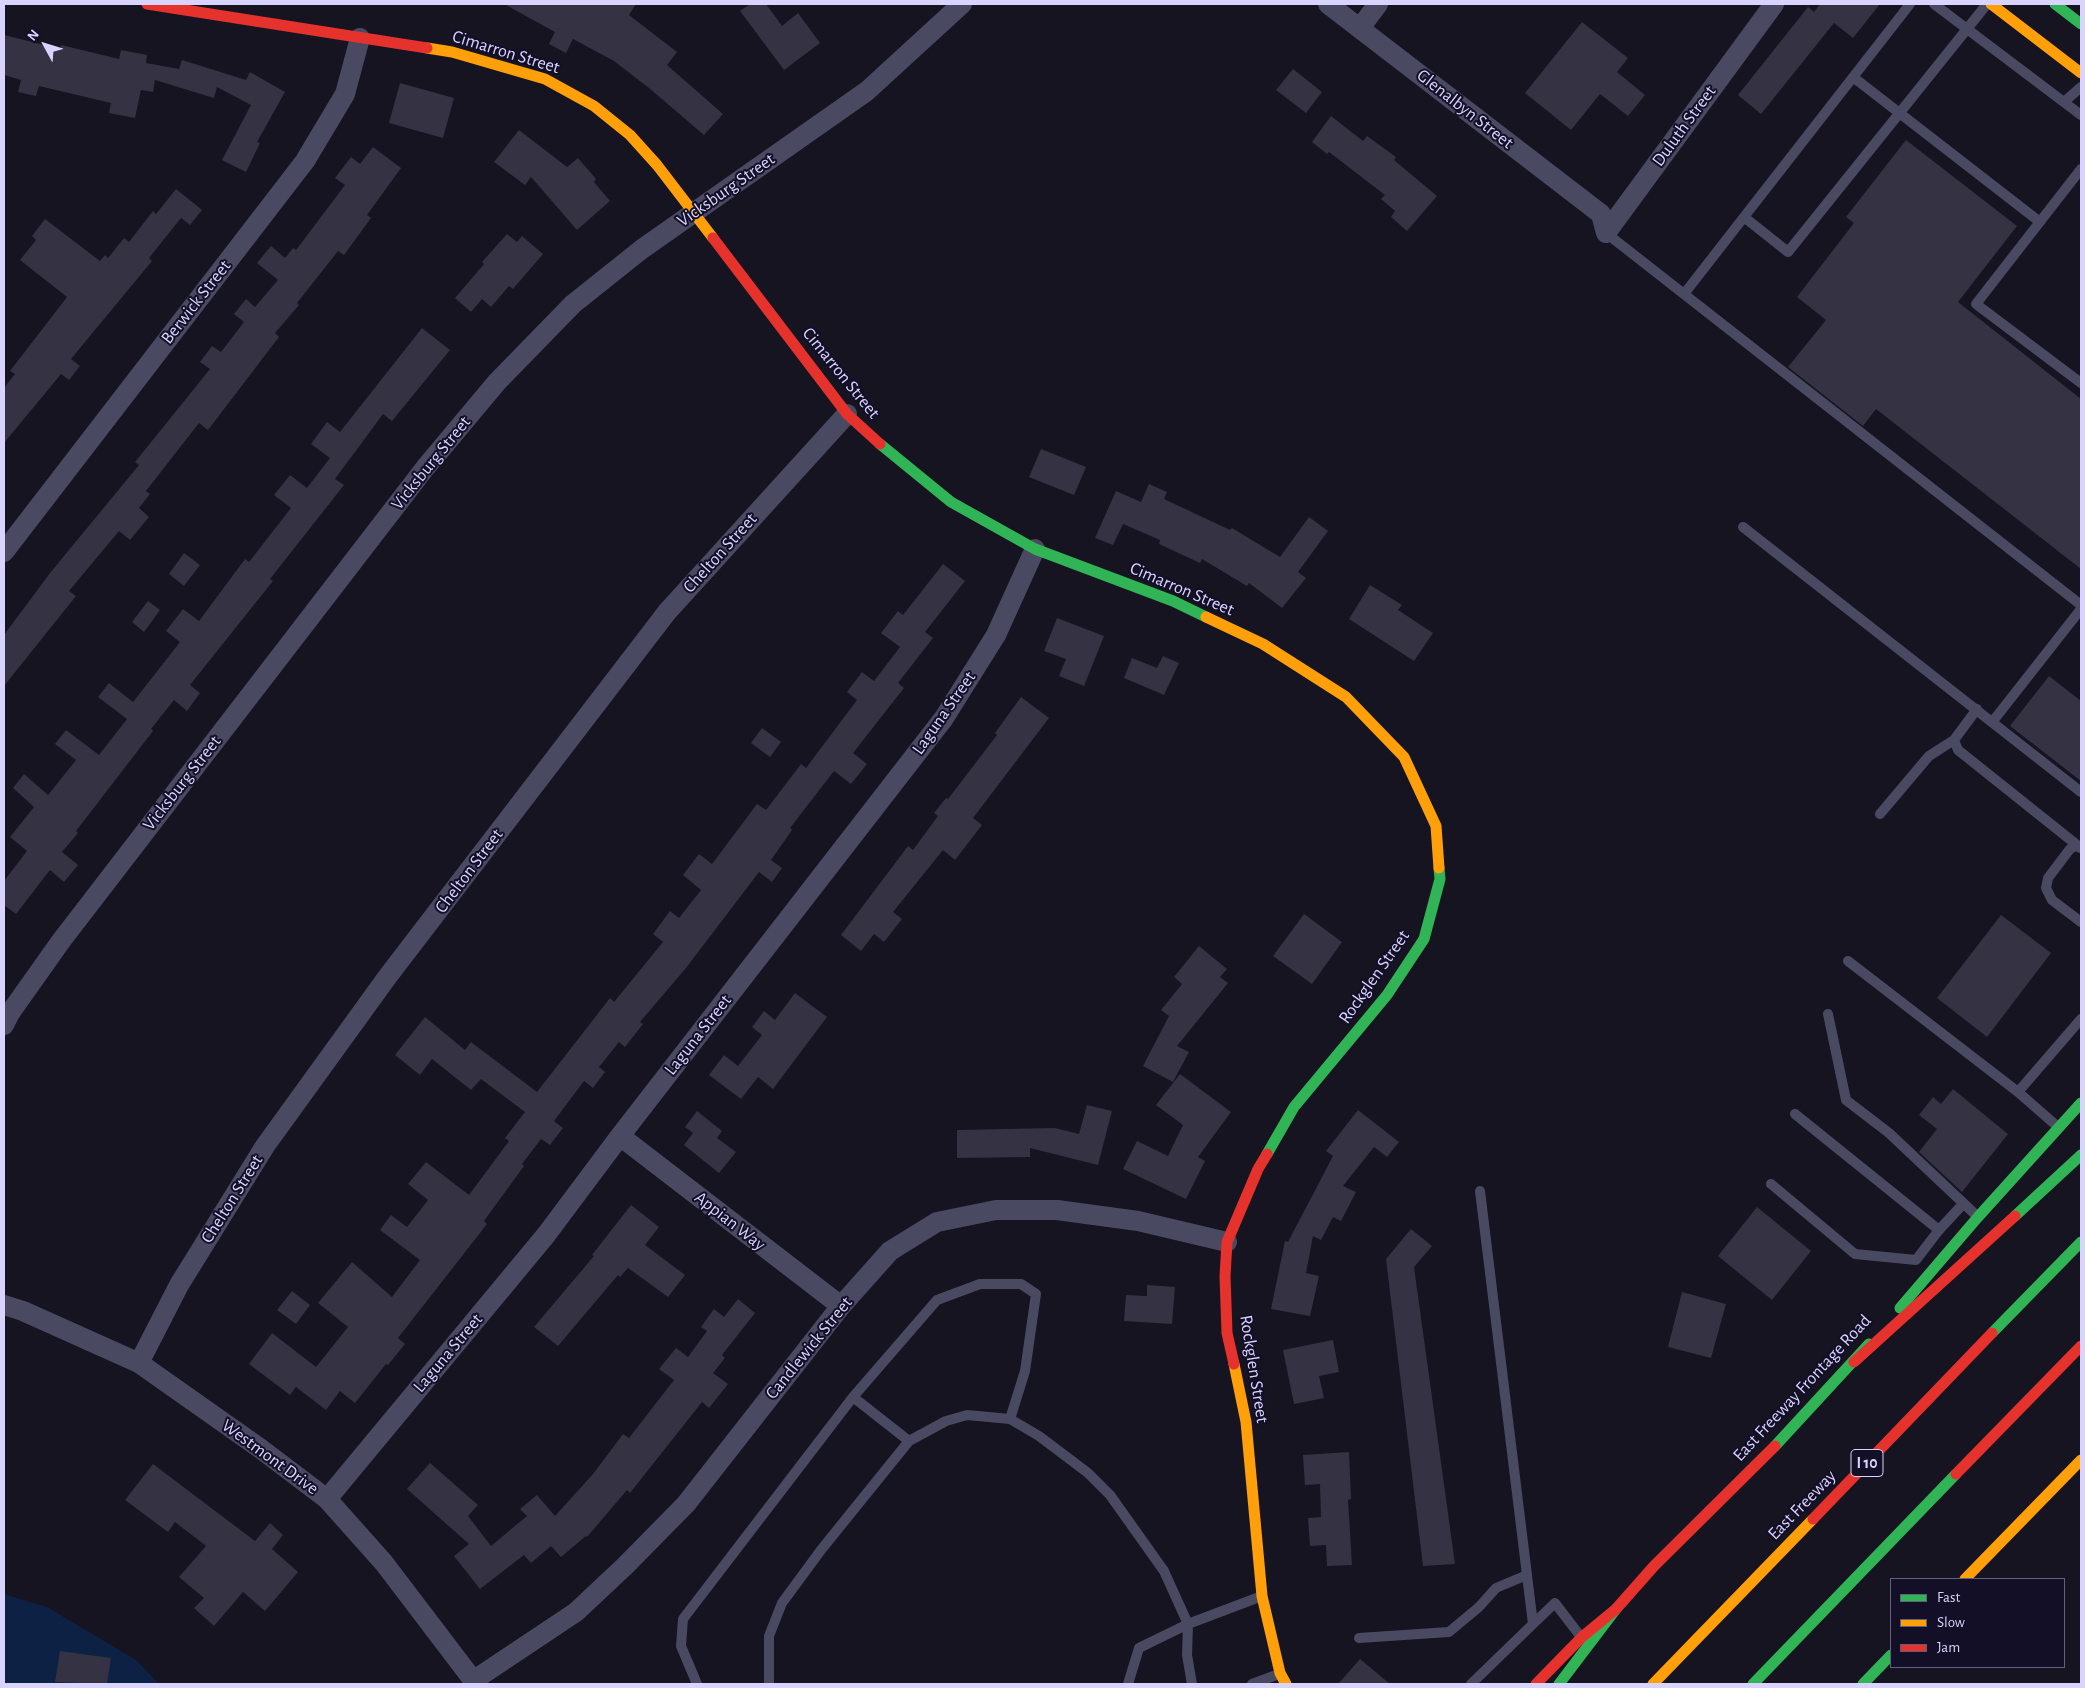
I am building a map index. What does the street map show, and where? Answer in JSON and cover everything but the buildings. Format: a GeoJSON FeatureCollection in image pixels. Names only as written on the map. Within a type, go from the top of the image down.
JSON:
{"type":"FeatureCollection","features":[{"type":"Feature","properties":{"kind":"main road","name":"Cimarron Street"},"geometry":{"type":"LineString","coordinates":[[147,4],[452,52],[545,79],[594,106],[630,135],[657,165],[847,414],[900,462],[951,502],[1035,550],[1173,601],[1263,644],[1346,697],[1404,757],[1436,826],[1440,879],[1432,906]]}},
{"type":"Feature","properties":{"kind":"main road"},"geometry":{"type":"LineString","coordinates":[[1989,4],[2081,73]]}},
{"type":"Feature","properties":{"kind":"main road"},"geometry":{"type":"LineString","coordinates":[[2055,4],[2081,24]]}},
{"type":"Feature","properties":{"kind":"main road","name":"Rockglen Street"},"geometry":{"type":"LineString","coordinates":[[1286,1684],[1280,1673],[1262,1596],[1246,1422],[1227,1333],[1225,1276],[1227,1242],[1258,1169],[1294,1107],[1387,995],[1424,939],[1432,906]]}},
{"type":"Feature","properties":{"kind":"main road","name":"East Freeway Frontage Road"},"geometry":{"type":"LineString","coordinates":[[1536,1684],[1582,1637],[1616,1609],[1654,1566],[1774,1447],[1854,1362],[1978,1216],[2081,1103]]}},
{"type":"Feature","properties":{"kind":"main road"},"geometry":{"type":"LineString","coordinates":[[1854,1362],[2081,1155]]}},
{"type":"Feature","properties":{"kind":"main road","name":"East Freeway"},"geometry":{"type":"LineString","coordinates":[[1653,1684],[2081,1242]]}},
{"type":"Feature","properties":{"kind":"main road"},"geometry":{"type":"LineString","coordinates":[[1753,1684],[2081,1346]]}},
{"type":"Feature","properties":{"kind":"main road"},"geometry":{"type":"LineString","coordinates":[[1966,1578],[2081,1460]]}},
{"type":"Feature","properties":{"kind":"main road"},"geometry":{"type":"LineString","coordinates":[[1559,1684],[1616,1609]]}},
{"type":"Feature","properties":{"kind":"main road"},"geometry":{"type":"LineString","coordinates":[[1863,1684],[1890,1656]]}},
{"type":"Feature","properties":{"kind":"street","name":"Vicksburg Street"},"geometry":{"type":"LineString","coordinates":[[4,1025],[10,1013],[61,941],[425,468],[497,382],[573,304],[642,249],[867,91],[962,4]]}},
{"type":"Feature","properties":{"kind":"street","name":"Glenalbyn Street"},"geometry":{"type":"LineString","coordinates":[[1328,4],[1601,214],[1606,233]]}},
{"type":"Feature","properties":{"kind":"street"},"geometry":{"type":"LineString","coordinates":[[1360,28],[1378,4]]}},
{"type":"Feature","properties":{"kind":"street","name":"Duluth Street"},"geometry":{"type":"LineString","coordinates":[[1606,233],[1774,4]]}},
{"type":"Feature","properties":{"kind":"street","name":"Berwick Street"},"geometry":{"type":"LineString","coordinates":[[4,552],[305,161],[345,94],[360,38]]}},
{"type":"Feature","properties":{"kind":"street","name":"Chelton Street"},"geometry":{"type":"LineString","coordinates":[[139,1363],[179,1285],[266,1146],[388,976],[666,612],[847,414]]}},
{"type":"Feature","properties":{"kind":"street","name":"Laguna Street"},"geometry":{"type":"LineString","coordinates":[[328,1499],[546,1235],[620,1136],[944,718],[996,635],[1035,550]]}},
{"type":"Feature","properties":{"kind":"street","name":"Appian Way"},"geometry":{"type":"LineString","coordinates":[[620,1136],[840,1306]]}},
{"type":"Feature","properties":{"kind":"street","name":"Candlewick Street"},"geometry":{"type":"LineString","coordinates":[[475,1682],[576,1612],[686,1504],[840,1306],[890,1252],[937,1222],[996,1210],[1056,1210],[1138,1221],[1227,1242]]}},
{"type":"Feature","properties":{"kind":"street","name":"Westmont Drive"},"geometry":{"type":"LineString","coordinates":[[4,1305],[23,1311],[139,1363],[262,1449],[328,1499],[384,1563],[475,1682]]}},
{"type":"Feature","properties":{"kind":"lane"},"geometry":{"type":"LineString","coordinates":[[1684,294],[1910,4]]}},
{"type":"Feature","properties":{"kind":"lane"},"geometry":{"type":"LineString","coordinates":[[1934,4],[2081,115]]}},
{"type":"Feature","properties":{"kind":"lane"},"geometry":{"type":"LineString","coordinates":[[1744,217],[1788,252],[1989,4]]}},
{"type":"Feature","properties":{"kind":"lane"},"geometry":{"type":"LineString","coordinates":[[1853,77],[2040,222]]}},
{"type":"Feature","properties":{"kind":"lane"},"geometry":{"type":"LineString","coordinates":[[2064,102],[2081,87]]}},
{"type":"Feature","properties":{"kind":"lane"},"geometry":{"type":"LineString","coordinates":[[2081,169],[1976,304],[2081,383]]}},
{"type":"Feature","properties":{"kind":"lane"},"geometry":{"type":"LineString","coordinates":[[1606,233],[2081,607],[1993,721]]}},
{"type":"Feature","properties":{"kind":"lane"},"geometry":{"type":"LineString","coordinates":[[1743,527],[1993,721],[2081,792]]}},
{"type":"Feature","properties":{"kind":"lane"},"geometry":{"type":"LineString","coordinates":[[1880,814],[1929,756],[1954,740],[1977,709]]}},
{"type":"Feature","properties":{"kind":"lane"},"geometry":{"type":"LineString","coordinates":[[1954,740],[1958,750],[2079,847]]}},
{"type":"Feature","properties":{"kind":"lane"},"geometry":{"type":"LineString","coordinates":[[2079,847],[2070,849],[2048,878],[2046,888],[2052,900],[2081,922]]}},
{"type":"Feature","properties":{"kind":"lane"},"geometry":{"type":"LineString","coordinates":[[1848,961],[2018,1092],[2059,1128]]}},
{"type":"Feature","properties":{"kind":"lane"},"geometry":{"type":"LineString","coordinates":[[1828,1014],[1846,1100],[1888,1133],[1978,1216]]}},
{"type":"Feature","properties":{"kind":"lane"},"geometry":{"type":"LineString","coordinates":[[2018,1092],[2081,1020]]}},
{"type":"Feature","properties":{"kind":"lane"},"geometry":{"type":"LineString","coordinates":[[1795,1114],[1939,1230]]}},
{"type":"Feature","properties":{"kind":"lane"},"geometry":{"type":"LineString","coordinates":[[1771,1184],[1855,1254],[1916,1260],[1939,1230],[1964,1204]]}},
{"type":"Feature","properties":{"kind":"lane"},"geometry":{"type":"LineString","coordinates":[[1480,1191],[1533,1624]]}},
{"type":"Feature","properties":{"kind":"lane"},"geometry":{"type":"LineString","coordinates":[[697,1684],[681,1646],[683,1618],[853,1397],[937,1300],[980,1284],[1020,1284],[1036,1294],[1025,1371],[1010,1419]]}},
{"type":"Feature","properties":{"kind":"lane"},"geometry":{"type":"LineString","coordinates":[[853,1397],[909,1441]]}},
{"type":"Feature","properties":{"kind":"lane"},"geometry":{"type":"LineString","coordinates":[[769,1684],[769,1636],[782,1603],[821,1550],[909,1441],[946,1421],[967,1415],[1010,1419],[1039,1436],[1088,1473],[1110,1494],[1164,1571],[1188,1624],[1187,1655],[1192,1684]]}},
{"type":"Feature","properties":{"kind":"lane"},"geometry":{"type":"LineString","coordinates":[[1359,1638],[1449,1632],[1479,1607],[1496,1588],[1527,1575]]}},
{"type":"Feature","properties":{"kind":"lane"},"geometry":{"type":"LineString","coordinates":[[1128,1684],[1139,1648],[1188,1624],[1262,1596]]}},
{"type":"Feature","properties":{"kind":"lane"},"geometry":{"type":"LineString","coordinates":[[1471,1684],[1555,1604],[1582,1637]]}},
{"type":"Feature","properties":{"kind":"lane"},"geometry":{"type":"LineString","coordinates":[[1252,1684],[1280,1673]]}},
{"type":"Feature","properties":{"kind":"water"},"geometry":{"type":"Polygon","coordinates":[[[4,1594],[47,1607],[136,1660],[159,1684],[4,1684],[4,1594]]]}},
{"type":"Feature","properties":{"kind":"traffic: fast"},"geometry":{"type":"LineString","coordinates":[[2055,4],[2081,24]]}},
{"type":"Feature","properties":{"kind":"traffic: fast"},"geometry":{"type":"LineString","coordinates":[[880,444],[951,502],[1035,549],[1173,601],[1206,617]]}},
{"type":"Feature","properties":{"kind":"traffic: fast"},"geometry":{"type":"LineString","coordinates":[[1267,1154],[1294,1107],[1387,995],[1424,939],[1440,879],[1439,868]]}},
{"type":"Feature","properties":{"kind":"traffic: fast"},"geometry":{"type":"LineString","coordinates":[[1900,1308],[1978,1217],[2081,1103]]}},
{"type":"Feature","properties":{"kind":"traffic: fast"},"geometry":{"type":"LineString","coordinates":[[2015,1216],[2081,1155]]}},
{"type":"Feature","properties":{"kind":"traffic: fast"},"geometry":{"type":"LineString","coordinates":[[1992,1333],[2081,1242]]}},
{"type":"Feature","properties":{"kind":"traffic: fast"},"geometry":{"type":"LineString","coordinates":[[1775,1446],[1869,1344]]}},
{"type":"Feature","properties":{"kind":"traffic: fast"},"geometry":{"type":"LineString","coordinates":[[1753,1684],[1956,1474]]}},
{"type":"Feature","properties":{"kind":"traffic: fast"},"geometry":{"type":"LineString","coordinates":[[1559,1684],[1616,1609]]}},
{"type":"Feature","properties":{"kind":"traffic: fast"},"geometry":{"type":"LineString","coordinates":[[1863,1684],[1890,1656]]}},
{"type":"Feature","properties":{"kind":"traffic: slow"},"geometry":{"type":"LineString","coordinates":[[1991,4],[2081,73]]}},
{"type":"Feature","properties":{"kind":"traffic: slow"},"geometry":{"type":"LineString","coordinates":[[427,48],[452,52],[545,79],[594,106],[630,135],[657,165],[713,238]]}},
{"type":"Feature","properties":{"kind":"traffic: slow"},"geometry":{"type":"LineString","coordinates":[[1206,617],[1263,644],[1346,697],[1404,757],[1436,826],[1439,868]]}},
{"type":"Feature","properties":{"kind":"traffic: slow"},"geometry":{"type":"LineString","coordinates":[[1234,1364],[1246,1422],[1262,1596],[1280,1673],[1286,1684]]}},
{"type":"Feature","properties":{"kind":"traffic: slow"},"geometry":{"type":"LineString","coordinates":[[1966,1578],[2081,1460]]}},
{"type":"Feature","properties":{"kind":"traffic: slow"},"geometry":{"type":"LineString","coordinates":[[1653,1684],[1813,1519]]}},
{"type":"Feature","properties":{"kind":"traffic: jam"},"geometry":{"type":"LineString","coordinates":[[147,4],[427,48]]}},
{"type":"Feature","properties":{"kind":"traffic: jam"},"geometry":{"type":"LineString","coordinates":[[713,238],[847,414],[880,444]]}},
{"type":"Feature","properties":{"kind":"traffic: jam"},"geometry":{"type":"LineString","coordinates":[[1234,1364],[1227,1333],[1225,1276],[1227,1242],[1258,1169],[1267,1154]]}},
{"type":"Feature","properties":{"kind":"traffic: jam"},"geometry":{"type":"LineString","coordinates":[[1854,1362],[2015,1216]]}},
{"type":"Feature","properties":{"kind":"traffic: jam"},"geometry":{"type":"LineString","coordinates":[[1813,1519],[1992,1333]]}},
{"type":"Feature","properties":{"kind":"traffic: jam"},"geometry":{"type":"LineString","coordinates":[[1956,1474],[2081,1346]]}},
{"type":"Feature","properties":{"kind":"traffic: jam"},"geometry":{"type":"LineString","coordinates":[[1536,1684],[1582,1637],[1616,1609],[1654,1566],[1775,1446]]}}]}
